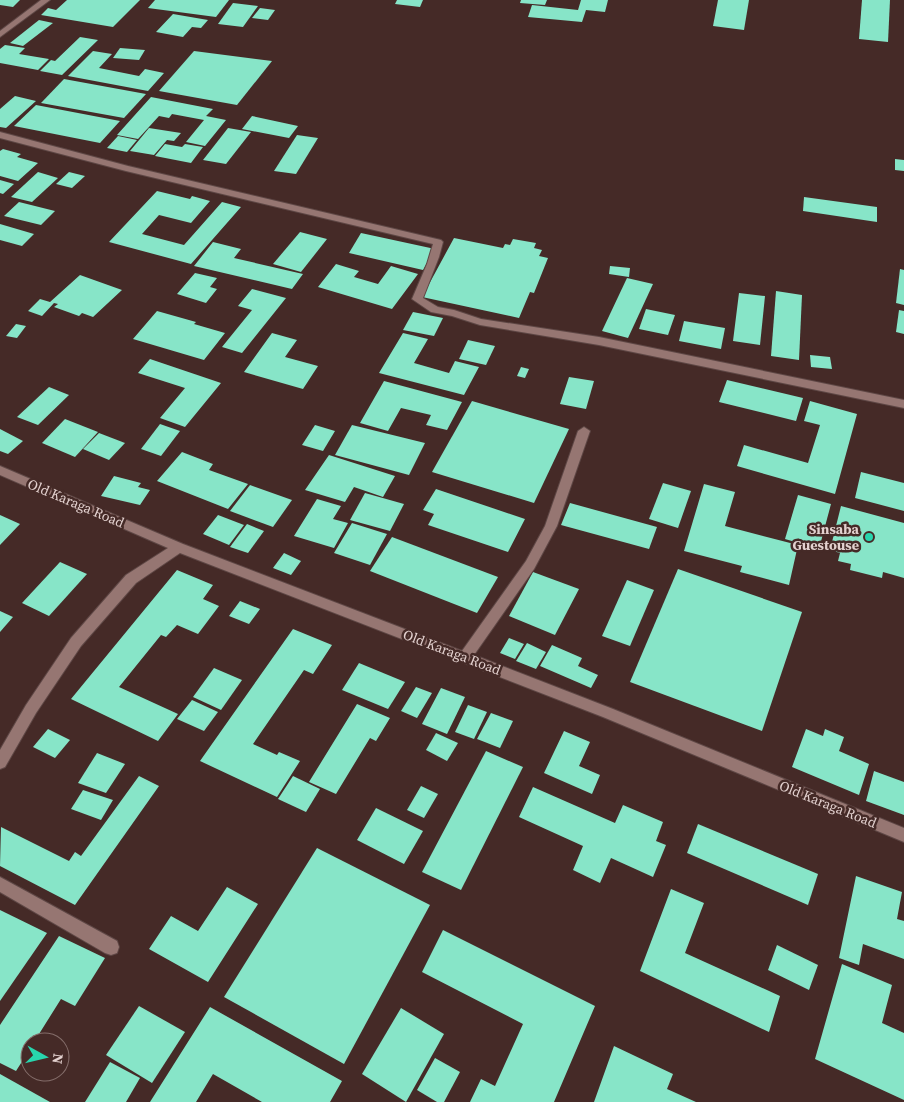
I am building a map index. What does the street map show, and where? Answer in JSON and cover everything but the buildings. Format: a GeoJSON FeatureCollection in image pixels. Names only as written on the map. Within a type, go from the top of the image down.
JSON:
{"type":"FeatureCollection","features":[{"type":"Feature","properties":{"kind":"street"},"geometry":{"type":"LineString","coordinates":[[0,35],[46,0]]}},
{"type":"Feature","properties":{"kind":"street"},"geometry":{"type":"LineString","coordinates":[[0,135],[126,168],[438,242],[436,258],[424,278],[417,299],[435,310],[454,313],[480,322],[599,341],[904,404]]}},
{"type":"Feature","properties":{"kind":"street"},"geometry":{"type":"LineString","coordinates":[[465,657],[530,565],[551,526],[584,431]]}},
{"type":"Feature","properties":{"kind":"street","name":"Old Karaga Road"},"geometry":{"type":"LineString","coordinates":[[0,470],[179,547],[608,712],[904,836]]}},
{"type":"Feature","properties":{"kind":"street"},"geometry":{"type":"LineString","coordinates":[[0,763],[31,709],[76,642],[132,579],[179,547]]}},
{"type":"Feature","properties":{"kind":"street"},"geometry":{"type":"LineString","coordinates":[[0,884],[111,947]]}},
{"type":"Feature","properties":{"kind":"place","name":"Sinsaba Guestouse"},"geometry":{"type":"Point","coordinates":[869,537]}}]}
